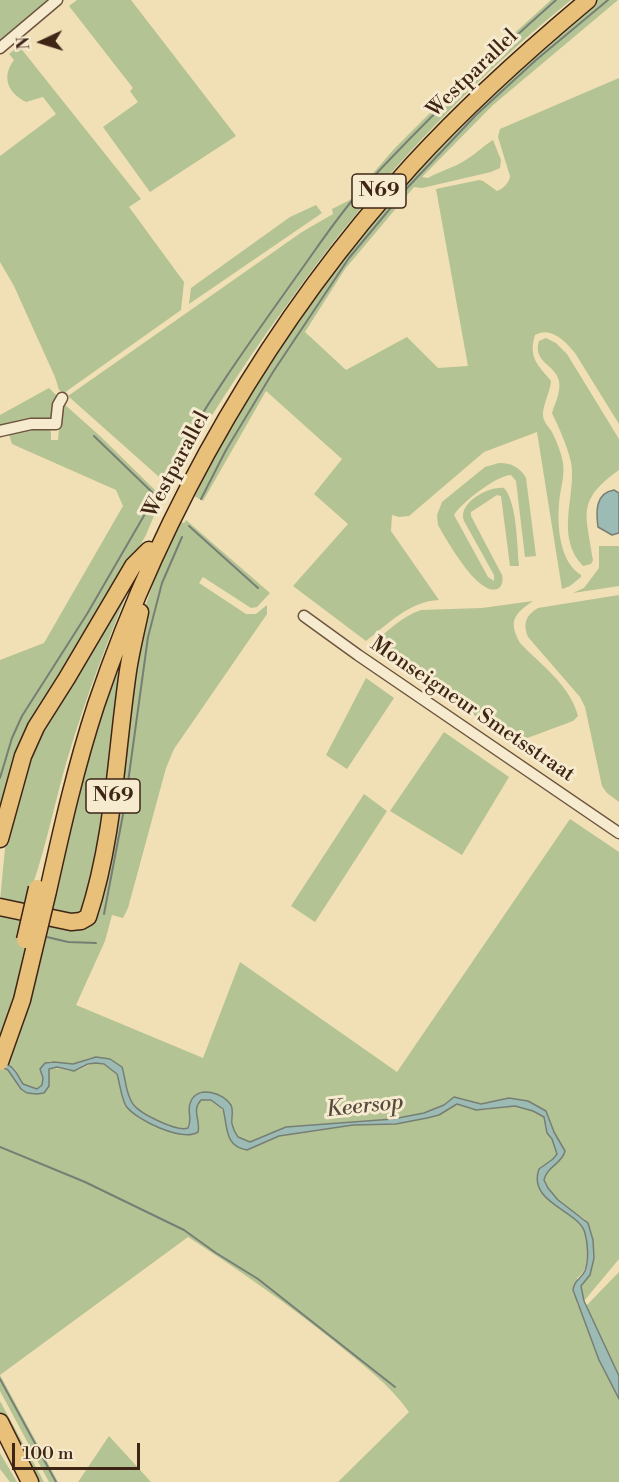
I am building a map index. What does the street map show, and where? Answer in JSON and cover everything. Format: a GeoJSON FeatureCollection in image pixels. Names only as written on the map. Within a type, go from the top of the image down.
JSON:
{"type":"FeatureCollection","features":[{"type":"Feature","properties":{"kind":"main road","name":"Westparallel"},"geometry":{"type":"LineString","coordinates":[[0,1033],[96,707],[177,502],[219,413],[284,313],[349,226],[407,158],[514,52],[575,0]]}},
{"type":"Feature","properties":{"kind":"main road","name":"Westparallel"},"geometry":{"type":"LineString","coordinates":[[0,1062],[22,1000],[42,889],[88,704],[117,623],[149,550],[244,389],[302,303],[358,228],[413,164],[466,109],[520,58],[588,0]]}},
{"type":"Feature","properties":{"kind":"main road","name":"N69"},"geometry":{"type":"LineString","coordinates":[[0,839],[23,756],[36,727],[133,566],[149,550]]}},
{"type":"Feature","properties":{"kind":"main road","name":"N69"},"geometry":{"type":"LineString","coordinates":[[0,906],[63,921],[76,922],[88,917],[102,859],[127,675],[142,604],[144,583]]}},
{"type":"Feature","properties":{"kind":"main road"},"geometry":{"type":"LineString","coordinates":[[0,1422],[28,1482]]}},
{"type":"Feature","properties":{"kind":"main road"},"geometry":{"type":"LineString","coordinates":[[0,1440],[18,1471],[28,1482]]}},
{"type":"Feature","properties":{"kind":"street"},"geometry":{"type":"LineString","coordinates":[[0,48],[57,0]]}},
{"type":"Feature","properties":{"kind":"street"},"geometry":{"type":"LineString","coordinates":[[0,431],[31,424],[56,424],[58,405],[62,398]]}},
{"type":"Feature","properties":{"kind":"street","name":"Monseigneur Smetsstraat"},"geometry":{"type":"LineString","coordinates":[[304,616],[619,833]]}},
{"type":"Feature","properties":{"kind":"green space"},"geometry":{"type":"Polygon","coordinates":[[[0,0],[49,0],[50,2],[0,41],[0,0]]]}},
{"type":"Feature","properties":{"kind":"green space"},"geometry":{"type":"Polygon","coordinates":[[[77,0],[131,0],[236,136],[150,192],[103,127],[138,102],[130,91],[133,88],[69,6],[77,0]]]}},
{"type":"Feature","properties":{"kind":"green space"},"geometry":{"type":"Polygon","coordinates":[[[551,0],[571,0],[531,33],[456,104],[420,141],[352,219],[257,347],[171,481],[169,480],[167,484],[68,396],[302,232],[333,214],[332,209],[350,200],[394,149],[464,79],[551,0]]]}},
{"type":"Feature","properties":{"kind":"green space"},"geometry":{"type":"Polygon","coordinates":[[[592,0],[618,0],[493,105],[422,177],[428,178],[460,163],[493,140],[501,160],[500,168],[422,188],[414,187],[345,269],[305,332],[346,370],[407,337],[438,368],[468,366],[436,189],[479,180],[497,191],[502,189],[510,176],[498,137],[500,129],[619,78],[619,424],[575,353],[567,344],[547,332],[535,335],[533,343],[536,361],[551,381],[543,416],[556,440],[563,463],[559,513],[561,543],[568,562],[581,577],[562,589],[537,432],[484,452],[409,516],[392,515],[391,531],[439,600],[418,604],[409,609],[366,641],[293,586],[348,524],[314,494],[342,459],[266,391],[203,501],[194,496],[222,440],[294,324],[415,165],[592,0]]]}},
{"type":"Feature","properties":{"kind":"green space"},"geometry":{"type":"Polygon","coordinates":[[[19,46],[141,199],[129,207],[184,282],[181,310],[64,393],[59,390],[14,286],[0,262],[0,156],[56,114],[43,97],[26,102],[15,94],[8,84],[8,72],[14,60],[9,54],[19,46]]]}},
{"type":"Feature","properties":{"kind":"green space"},"geometry":{"type":"Polygon","coordinates":[[[316,205],[322,213],[189,304],[191,288],[290,217],[316,205]]]}},
{"type":"Feature","properties":{"kind":"green space"},"geometry":{"type":"Polygon","coordinates":[[[546,338],[556,343],[567,354],[619,439],[619,470],[596,491],[587,509],[593,560],[591,564],[583,566],[574,554],[568,529],[571,462],[552,413],[559,381],[554,371],[541,359],[538,348],[539,341],[546,338]]]}},
{"type":"Feature","properties":{"kind":"green space"},"geometry":{"type":"Polygon","coordinates":[[[49,388],[57,396],[51,418],[0,427],[0,415],[49,388]]]}},
{"type":"Feature","properties":{"kind":"green space"},"geometry":{"type":"Polygon","coordinates":[[[64,404],[161,496],[146,535],[78,653],[0,822],[0,660],[44,643],[123,506],[116,490],[12,444],[8,431],[49,428],[51,440],[58,440],[61,408],[64,404]]]}},
{"type":"Feature","properties":{"kind":"green space"},"geometry":{"type":"Polygon","coordinates":[[[499,463],[515,466],[526,478],[536,556],[525,557],[516,481],[511,475],[505,476],[480,491],[454,515],[488,577],[494,581],[494,575],[464,521],[463,514],[465,508],[476,497],[498,488],[504,488],[512,503],[519,566],[510,566],[501,496],[497,495],[471,512],[502,575],[499,588],[491,589],[473,577],[464,566],[438,525],[437,515],[442,502],[485,467],[499,463]]]}},
{"type":"Feature","properties":{"kind":"green space"},"geometry":{"type":"Polygon","coordinates":[[[186,520],[270,593],[257,607],[251,608],[203,577],[199,583],[246,614],[256,614],[267,605],[267,614],[174,749],[166,768],[128,908],[123,918],[112,915],[105,941],[76,1005],[203,1058],[240,962],[397,1072],[570,819],[619,852],[619,1259],[584,1301],[581,1286],[590,1275],[585,1219],[557,1199],[546,1185],[544,1178],[547,1171],[562,1158],[565,1151],[546,1111],[509,1098],[481,1104],[459,1098],[451,1099],[444,1105],[424,1113],[393,1119],[286,1127],[250,1142],[236,1134],[232,1108],[210,1094],[195,1094],[188,1128],[184,1130],[143,1113],[130,1098],[124,1075],[102,1058],[90,1058],[73,1064],[49,1061],[42,1085],[37,1089],[23,1084],[15,1069],[0,1061],[0,911],[86,924],[138,631],[162,562],[181,522],[184,523],[186,520]]]}},
{"type":"Feature","properties":{"kind":"green space"},"geometry":{"type":"Polygon","coordinates":[[[599,546],[619,546],[619,586],[573,593],[584,588],[599,568],[599,546]]]}},
{"type":"Feature","properties":{"kind":"green space"},"geometry":{"type":"Polygon","coordinates":[[[139,565],[83,710],[38,869],[27,894],[53,900],[57,857],[129,625],[114,771],[83,913],[61,915],[0,901],[7,827],[24,764],[139,565]]]}},
{"type":"Feature","properties":{"kind":"green space"},"geometry":{"type":"Polygon","coordinates":[[[619,595],[619,802],[602,786],[585,707],[580,697],[528,637],[526,624],[530,614],[538,608],[619,595]]]}},
{"type":"Feature","properties":{"kind":"green space"},"geometry":{"type":"Polygon","coordinates":[[[533,601],[517,614],[514,623],[516,635],[520,643],[562,685],[578,716],[573,721],[514,743],[372,644],[401,620],[421,610],[482,608],[533,601]]]}},
{"type":"Feature","properties":{"kind":"green space"},"geometry":{"type":"Polygon","coordinates":[[[366,678],[394,698],[347,769],[326,755],[366,678]]]}},
{"type":"Feature","properties":{"kind":"green space"},"geometry":{"type":"Polygon","coordinates":[[[444,732],[509,777],[462,855],[390,811],[444,732]]]}},
{"type":"Feature","properties":{"kind":"green space"},"geometry":{"type":"Polygon","coordinates":[[[364,794],[387,811],[315,922],[291,906],[364,794]]]}},
{"type":"Feature","properties":{"kind":"green space"},"geometry":{"type":"Polygon","coordinates":[[[90,1064],[106,1065],[117,1075],[130,1109],[141,1119],[190,1135],[199,1102],[207,1099],[213,1101],[224,1113],[236,1146],[279,1136],[353,1125],[396,1124],[427,1118],[457,1104],[470,1109],[483,1110],[515,1106],[544,1117],[547,1133],[552,1139],[557,1154],[539,1169],[537,1180],[540,1189],[552,1203],[576,1219],[585,1232],[587,1258],[585,1269],[577,1278],[577,1304],[599,1360],[619,1399],[619,1482],[338,1482],[409,1412],[375,1375],[317,1328],[188,1237],[0,1375],[0,1066],[8,1070],[28,1093],[49,1087],[49,1069],[76,1071],[90,1064]]]}},
{"type":"Feature","properties":{"kind":"green space"},"geometry":{"type":"Polygon","coordinates":[[[619,1272],[619,1376],[586,1306],[619,1272]]]}},
{"type":"Feature","properties":{"kind":"green space"},"geometry":{"type":"Polygon","coordinates":[[[0,1375],[58,1482],[49,1482],[0,1391],[0,1375]]]}},
{"type":"Feature","properties":{"kind":"green space"},"geometry":{"type":"Polygon","coordinates":[[[0,1401],[44,1482],[36,1482],[0,1415],[0,1401]]]}},
{"type":"Feature","properties":{"kind":"green space"},"geometry":{"type":"Polygon","coordinates":[[[109,1436],[151,1482],[78,1482],[109,1436]]]}},
{"type":"Feature","properties":{"kind":"green space"},"geometry":{"type":"Polygon","coordinates":[[[0,1453],[17,1482],[10,1482],[0,1469],[0,1453]]]}},
{"type":"Feature","properties":{"kind":"water"},"geometry":{"type":"Polygon","coordinates":[[[614,490],[619,493],[619,533],[612,535],[598,527],[597,509],[603,495],[614,490]]]}},
{"type":"Feature","properties":{"kind":"water"},"geometry":{"type":"Polygon","coordinates":[[[96,1057],[110,1059],[122,1067],[127,1091],[133,1104],[151,1117],[168,1125],[188,1128],[191,1101],[199,1093],[211,1092],[223,1097],[231,1105],[232,1124],[238,1137],[250,1142],[286,1127],[393,1119],[424,1113],[444,1105],[454,1097],[481,1104],[509,1098],[528,1101],[546,1111],[565,1151],[561,1159],[548,1171],[544,1180],[558,1200],[588,1223],[593,1240],[594,1258],[590,1275],[581,1286],[584,1301],[619,1376],[619,1399],[599,1360],[573,1290],[586,1267],[588,1252],[585,1233],[574,1218],[547,1198],[540,1190],[537,1181],[539,1169],[557,1154],[552,1139],[547,1133],[544,1117],[515,1106],[476,1110],[457,1104],[439,1115],[427,1118],[396,1124],[353,1125],[279,1136],[247,1150],[240,1148],[231,1140],[223,1109],[211,1100],[201,1100],[198,1104],[196,1112],[198,1132],[181,1134],[160,1128],[131,1112],[124,1102],[117,1074],[104,1064],[88,1064],[74,1071],[57,1067],[49,1069],[49,1086],[44,1093],[37,1094],[27,1093],[21,1089],[8,1070],[0,1066],[0,1061],[14,1070],[23,1084],[37,1089],[42,1085],[43,1078],[40,1069],[45,1063],[73,1064],[96,1057]]]}},
{"type":"Feature","properties":{"kind":"waterway"},"geometry":{"type":"LineString","coordinates":[[171,467],[230,370],[352,200],[456,93],[556,0]]}},
{"type":"Feature","properties":{"kind":"waterway"},"geometry":{"type":"LineString","coordinates":[[201,499],[226,450],[273,372],[349,258],[408,187],[476,115],[536,60],[608,0]]}},
{"type":"Feature","properties":{"kind":"waterway"},"geometry":{"type":"LineString","coordinates":[[94,436],[155,495]]}},
{"type":"Feature","properties":{"kind":"waterway"},"geometry":{"type":"LineString","coordinates":[[0,778],[12,738],[22,716],[87,614],[149,507]]}},
{"type":"Feature","properties":{"kind":"waterway"},"geometry":{"type":"LineString","coordinates":[[189,526],[258,588]]}},
{"type":"Feature","properties":{"kind":"waterway"},"geometry":{"type":"LineString","coordinates":[[104,914],[125,804],[148,637],[162,583],[182,537]]}},
{"type":"Feature","properties":{"kind":"waterway"},"geometry":{"type":"LineString","coordinates":[[47,937],[68,942],[96,943]]}},
{"type":"Feature","properties":{"kind":"waterway"},"geometry":{"type":"LineString","coordinates":[[0,1147],[85,1182],[184,1230],[258,1279],[395,1387]]}},
{"type":"Feature","properties":{"kind":"waterway"},"geometry":{"type":"LineString","coordinates":[[0,1379],[56,1482]]}},
{"type":"Feature","properties":{"kind":"water label","name":"Keersop"},"geometry":{"type":"Point","coordinates":[365,1107]}}]}
